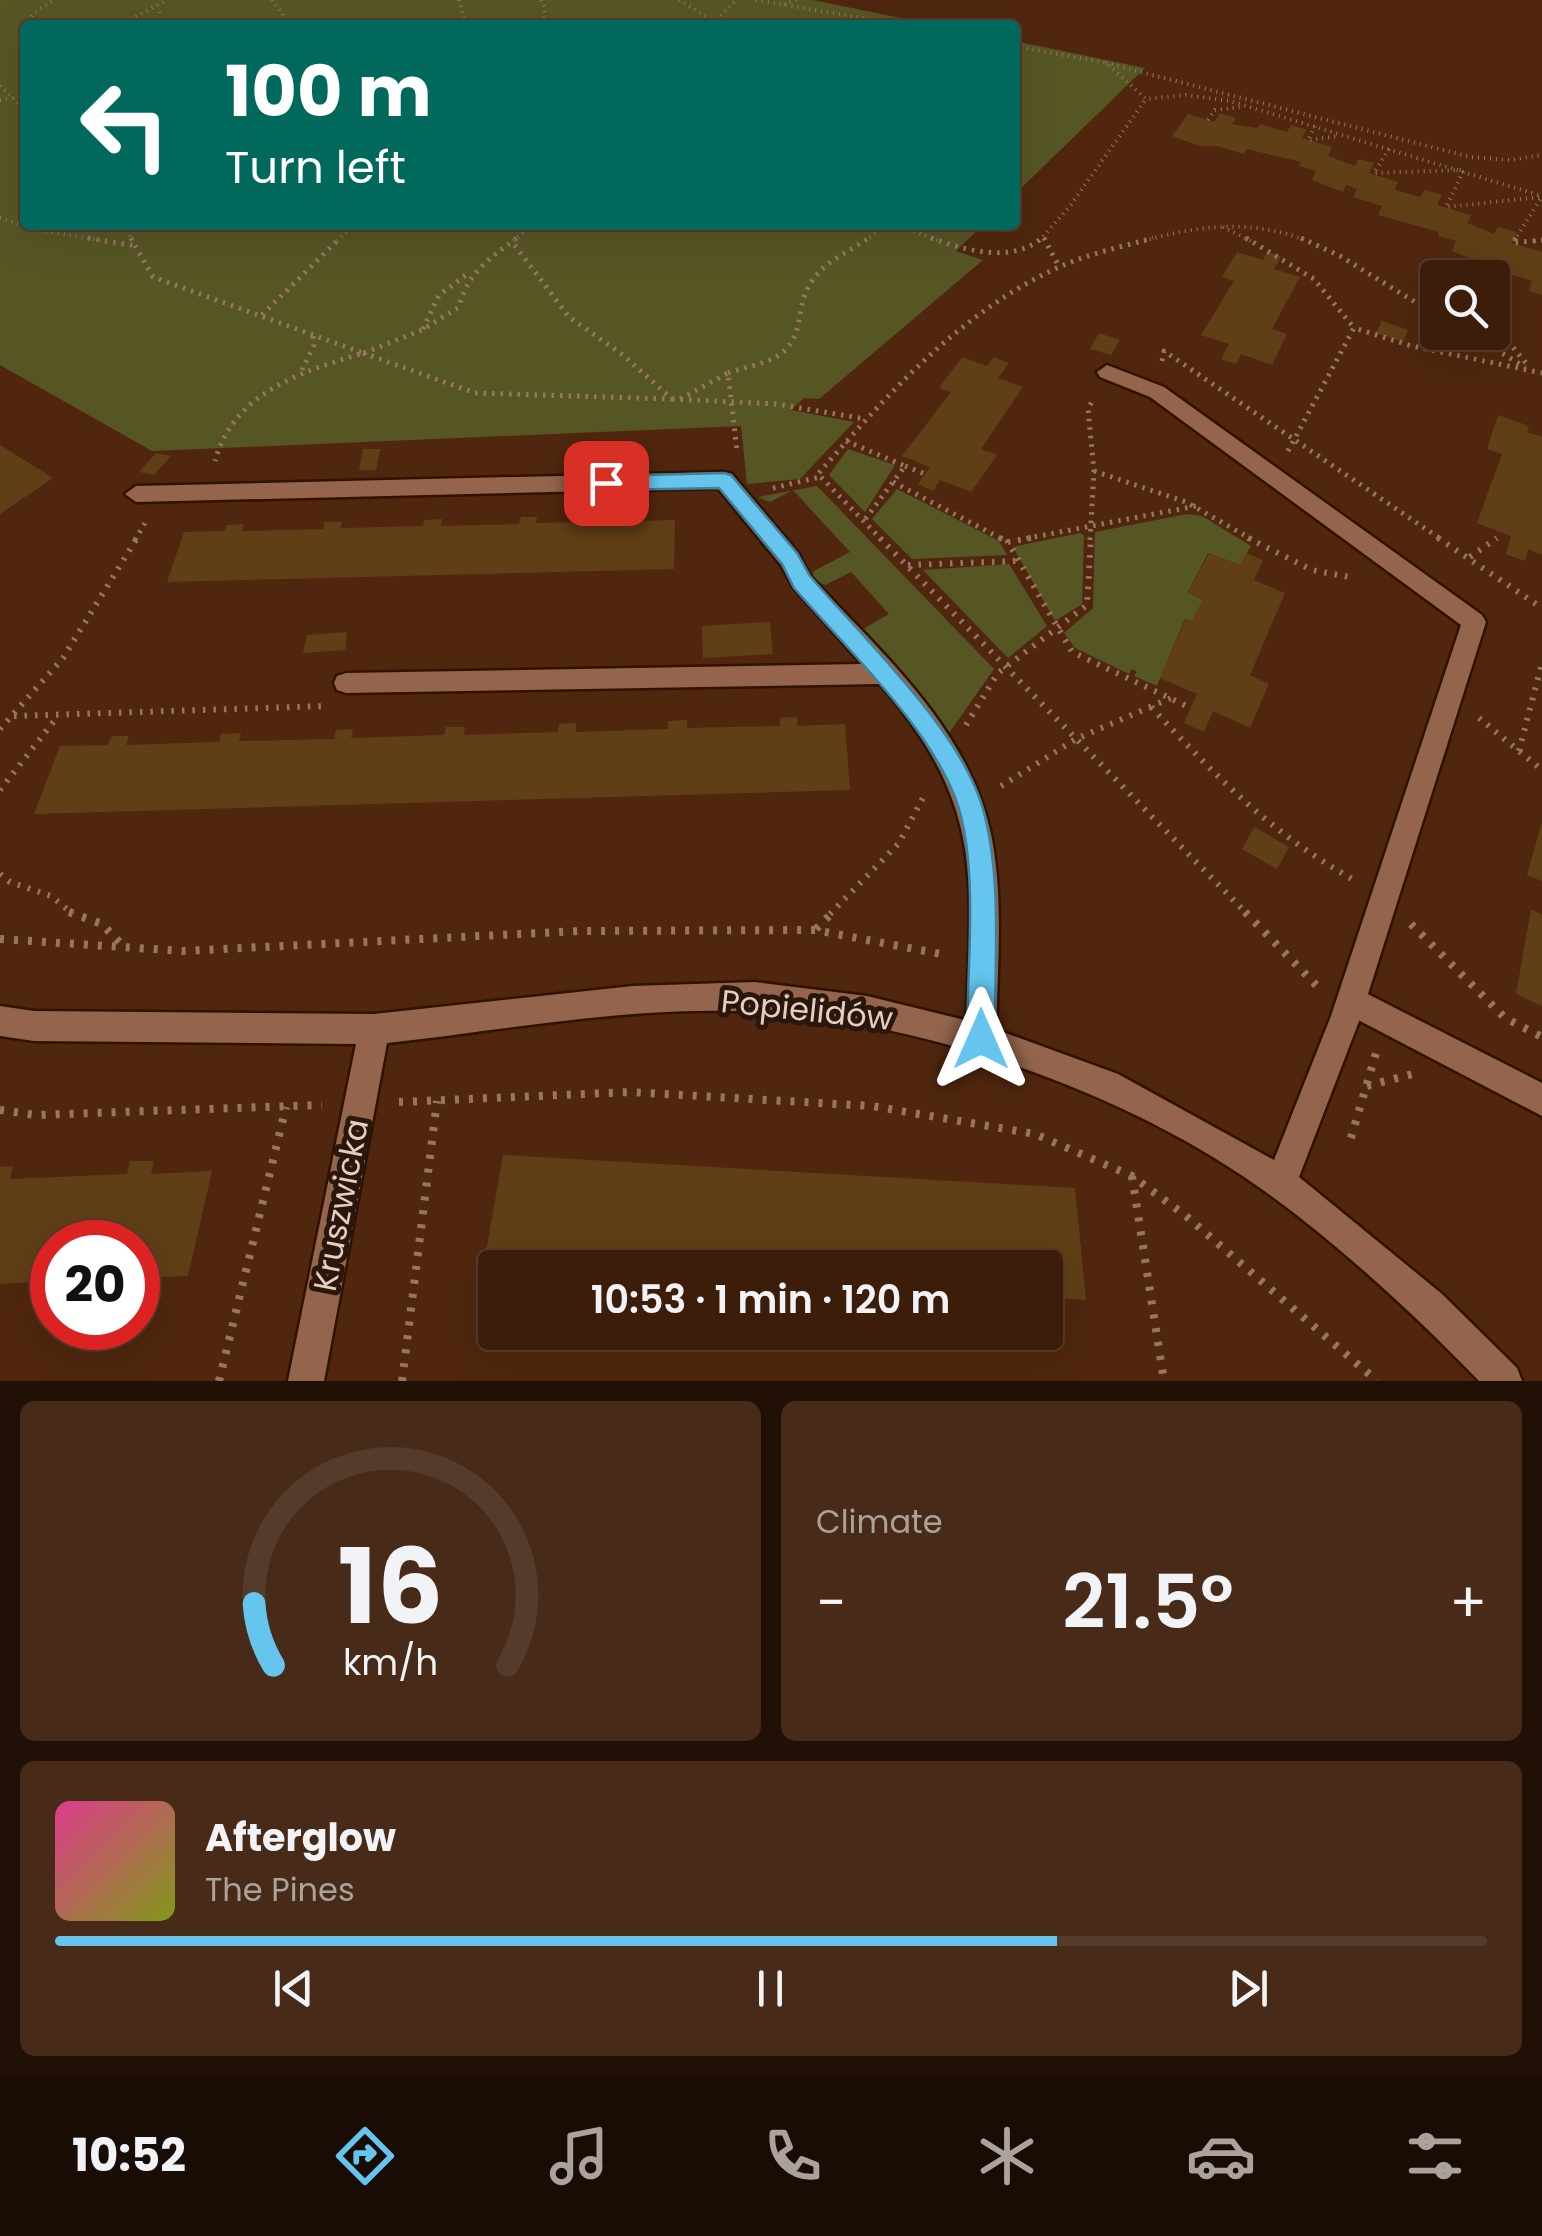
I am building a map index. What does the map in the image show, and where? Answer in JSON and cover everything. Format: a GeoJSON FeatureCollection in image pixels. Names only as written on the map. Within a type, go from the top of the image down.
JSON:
{"type":"FeatureCollection","features":[{"type":"Feature","properties":{"kind":"street"},"geometry":{"type":"LineString","coordinates":[[1107,372],[1157,392],[1474,622],[1349,1009],[1281,1183]]}},
{"type":"Feature","properties":{"kind":"street"},"geometry":{"type":"LineString","coordinates":[[136,494],[724,480],[790,559],[802,582],[946,756],[970,805],[980,851],[981,1039]]}},
{"type":"Feature","properties":{"kind":"street"},"geometry":{"type":"LineString","coordinates":[[346,683],[882,674]]}},
{"type":"Feature","properties":{"kind":"street","name":"Popielidów"},"geometry":{"type":"LineString","coordinates":[[0,1021],[34,1026],[374,1029],[633,1001],[755,997],[867,1011],[981,1039],[1107,1085],[1214,1142],[1281,1183],[1430,1306],[1504,1381]]}},
{"type":"Feature","properties":{"kind":"street"},"geometry":{"type":"LineString","coordinates":[[1349,1009],[1542,1100]]}},
{"type":"Feature","properties":{"kind":"street","name":"Kruszwicka"},"geometry":{"type":"LineString","coordinates":[[306,1381],[374,1029]]}},
{"type":"Feature","properties":{"kind":"path"},"geometry":{"type":"LineString","coordinates":[[28,20],[53,0]]}},
{"type":"Feature","properties":{"kind":"path"},"geometry":{"type":"LineString","coordinates":[[128,20],[141,11],[160,7],[167,0]]}},
{"type":"Feature","properties":{"kind":"path"},"geometry":{"type":"LineString","coordinates":[[679,0],[707,20]]}},
{"type":"Feature","properties":{"kind":"path"},"geometry":{"type":"LineString","coordinates":[[717,20],[736,0]]}},
{"type":"Feature","properties":{"kind":"path"},"geometry":{"type":"LineString","coordinates":[[756,0],[872,20]]}},
{"type":"Feature","properties":{"kind":"path"},"geometry":{"type":"LineString","coordinates":[[778,5],[798,0]]}},
{"type":"Feature","properties":{"kind":"path"},"geometry":{"type":"LineString","coordinates":[[159,20],[160,7]]}},
{"type":"Feature","properties":{"kind":"path"},"geometry":{"type":"LineString","coordinates":[[1020,47],[1106,63],[1470,157],[1509,160],[1542,155]]}},
{"type":"Feature","properties":{"kind":"path"},"geometry":{"type":"LineString","coordinates":[[1106,63],[1146,99],[1186,95],[1248,106],[1542,196]]}},
{"type":"Feature","properties":{"kind":"path"},"geometry":{"type":"LineString","coordinates":[[0,86],[20,104]]}},
{"type":"Feature","properties":{"kind":"path"},"geometry":{"type":"LineString","coordinates":[[0,100],[20,97]]}},
{"type":"Feature","properties":{"kind":"path"},"geometry":{"type":"LineString","coordinates":[[1210,98],[1215,110]]}},
{"type":"Feature","properties":{"kind":"path"},"geometry":{"type":"LineString","coordinates":[[911,230],[951,243],[1001,252],[1028,250],[1044,238],[1146,99]]}},
{"type":"Feature","properties":{"kind":"path"},"geometry":{"type":"LineString","coordinates":[[1208,120],[1215,110],[1248,106]]}},
{"type":"Feature","properties":{"kind":"path"},"geometry":{"type":"LineString","coordinates":[[1316,126],[1308,140],[1346,136]]}},
{"type":"Feature","properties":{"kind":"path"},"geometry":{"type":"LineString","coordinates":[[1390,148],[1374,173],[1464,170]]}},
{"type":"Feature","properties":{"kind":"path"},"geometry":{"type":"LineString","coordinates":[[1464,170],[1446,207],[1542,196]]}},
{"type":"Feature","properties":{"kind":"path"},"geometry":{"type":"LineString","coordinates":[[1542,196],[1512,243],[1542,240]]}},
{"type":"Feature","properties":{"kind":"path"},"geometry":{"type":"LineString","coordinates":[[1218,224],[1282,254],[1337,297],[1354,328],[1412,346],[1533,372]]}},
{"type":"Feature","properties":{"kind":"path"},"geometry":{"type":"LineString","coordinates":[[1349,1009],[818,474],[909,371],[973,317],[1060,266],[1148,240],[1218,224],[1281,232],[1319,246],[1420,305]]}},
{"type":"Feature","properties":{"kind":"path"},"geometry":{"type":"LineString","coordinates":[[38,230],[137,247]]}},
{"type":"Feature","properties":{"kind":"path"},"geometry":{"type":"LineString","coordinates":[[127,230],[154,277],[475,393],[732,401],[866,419]]}},
{"type":"Feature","properties":{"kind":"path"},"geometry":{"type":"LineString","coordinates":[[262,315],[348,230]]}},
{"type":"Feature","properties":{"kind":"path"},"geometry":{"type":"LineString","coordinates":[[422,330],[436,296],[527,230]]}},
{"type":"Feature","properties":{"kind":"path"},"geometry":{"type":"LineString","coordinates":[[676,399],[728,374],[777,357],[799,337],[809,283],[834,258],[867,244],[881,230]]}},
{"type":"Feature","properties":{"kind":"path"},"geometry":{"type":"LineString","coordinates":[[1044,238],[1060,266]]}},
{"type":"Feature","properties":{"kind":"path"},"geometry":{"type":"LineString","coordinates":[[513,243],[569,317],[676,399]]}},
{"type":"Feature","properties":{"kind":"path"},"geometry":{"type":"LineString","coordinates":[[214,492],[218,444],[226,428],[252,402],[301,372],[422,330],[459,306],[461,286],[473,271]]}},
{"type":"Feature","properties":{"kind":"path"},"geometry":{"type":"LineString","coordinates":[[1274,477],[1354,328]]}},
{"type":"Feature","properties":{"kind":"path"},"geometry":{"type":"LineString","coordinates":[[301,372],[314,345],[313,334]]}},
{"type":"Feature","properties":{"kind":"path"},"geometry":{"type":"LineString","coordinates":[[1510,344],[1533,372]]}},
{"type":"Feature","properties":{"kind":"path"},"geometry":{"type":"LineString","coordinates":[[1157,392],[1164,350],[1542,608]]}},
{"type":"Feature","properties":{"kind":"path"},"geometry":{"type":"LineString","coordinates":[[1496,350],[1542,376]]}},
{"type":"Feature","properties":{"kind":"path"},"geometry":{"type":"LineString","coordinates":[[983,699],[1006,666],[1087,606],[1094,470],[1088,409],[1107,372]]}},
{"type":"Feature","properties":{"kind":"path"},"geometry":{"type":"LineString","coordinates":[[728,374],[737,454]]}},
{"type":"Feature","properties":{"kind":"path"},"geometry":{"type":"LineString","coordinates":[[846,441],[925,474]]}},
{"type":"Feature","properties":{"kind":"path"},"geometry":{"type":"LineString","coordinates":[[863,522],[906,466]]}},
{"type":"Feature","properties":{"kind":"path"},"geometry":{"type":"LineString","coordinates":[[1094,470],[1196,506],[1254,542],[1336,578],[1407,573]]}},
{"type":"Feature","properties":{"kind":"path"},"geometry":{"type":"LineString","coordinates":[[893,482],[1008,542],[1196,506]]}},
{"type":"Feature","properties":{"kind":"path"},"geometry":{"type":"LineString","coordinates":[[0,729],[52,677],[87,626],[162,493]]}},
{"type":"Feature","properties":{"kind":"path"},"geometry":{"type":"LineString","coordinates":[[1470,558],[1498,538]]}},
{"type":"Feature","properties":{"kind":"path"},"geometry":{"type":"LineString","coordinates":[[1008,542],[1072,652],[1191,708]]}},
{"type":"Feature","properties":{"kind":"path"},"geometry":{"type":"LineString","coordinates":[[906,565],[1016,560]]}},
{"type":"Feature","properties":{"kind":"path"},"geometry":{"type":"LineString","coordinates":[[1519,751],[1542,664]]}},
{"type":"Feature","properties":{"kind":"path"},"geometry":{"type":"LineString","coordinates":[[14,716],[338,706],[346,683]]}},
{"type":"Feature","properties":{"kind":"path"},"geometry":{"type":"LineString","coordinates":[[1451,695],[1542,770]]}},
{"type":"Feature","properties":{"kind":"path"},"geometry":{"type":"LineString","coordinates":[[997,788],[1076,738],[1172,698]]}},
{"type":"Feature","properties":{"kind":"path"},"geometry":{"type":"LineString","coordinates":[[1151,707],[1238,799],[1320,860],[1384,897],[1505,1018],[1542,1037]]}},
{"type":"Feature","properties":{"kind":"path"},"geometry":{"type":"LineString","coordinates":[[0,790],[59,715]]}},
{"type":"Feature","properties":{"kind":"path"},"geometry":{"type":"LineString","coordinates":[[815,930],[898,843],[946,756]]}},
{"type":"Feature","properties":{"kind":"path"},"geometry":{"type":"LineString","coordinates":[[0,874],[10,882],[50,896],[72,914],[102,924],[124,947]]}},
{"type":"Feature","properties":{"kind":"path"},"geometry":{"type":"LineString","coordinates":[[0,940],[183,950],[580,931],[815,930],[981,962]]}},
{"type":"Feature","properties":{"kind":"path"},"geometry":{"type":"LineString","coordinates":[[0,1110],[35,1115],[630,1092],[872,1106],[1036,1134],[1132,1176],[1186,1216],[1376,1381]]}},
{"type":"Feature","properties":{"kind":"path"},"geometry":{"type":"LineString","coordinates":[[402,1381],[437,1100]]}},
{"type":"Feature","properties":{"kind":"path"},"geometry":{"type":"LineString","coordinates":[[219,1381],[286,1107]]}},
{"type":"Feature","properties":{"kind":"path"},"geometry":{"type":"LineString","coordinates":[[1132,1176],[1164,1381]]}},
{"type":"Feature","properties":{"kind":"shaded area"},"geometry":{"type":"Polygon","coordinates":[[[0,0],[813,0],[911,20],[20,20],[20,230],[978,230],[956,251],[983,260],[819,399],[804,398],[791,410],[854,422],[800,479],[747,484],[741,426],[152,451],[0,365],[0,0]]]}},
{"type":"Feature","properties":{"kind":"shaded area"},"geometry":{"type":"Polygon","coordinates":[[[1020,42],[1145,68],[1020,189],[1020,42]]]}},
{"type":"Feature","properties":{"kind":"shaded area"},"geometry":{"type":"Polygon","coordinates":[[[848,449],[895,465],[865,512],[829,475],[848,449]]]}},
{"type":"Feature","properties":{"kind":"shaded area"},"geometry":{"type":"Polygon","coordinates":[[[817,486],[994,669],[947,736],[863,636],[865,628],[889,614],[851,572],[825,585],[812,578],[814,571],[850,552],[793,490],[817,486]]]}},
{"type":"Feature","properties":{"kind":"shaded area"},"geometry":{"type":"Polygon","coordinates":[[[897,489],[999,541],[1007,555],[912,559],[872,519],[897,489]]]}},
{"type":"Feature","properties":{"kind":"shaded area"},"geometry":{"type":"Polygon","coordinates":[[[792,491],[770,502],[758,497],[792,491]]]}},
{"type":"Feature","properties":{"kind":"shaded area"},"geometry":{"type":"Polygon","coordinates":[[[1187,514],[1202,516],[1251,546],[1240,565],[1208,553],[1188,592],[1203,600],[1192,621],[1185,619],[1157,686],[1134,676],[1137,672],[1132,669],[1129,674],[1075,648],[1064,633],[1093,608],[1095,532],[1187,514]]]}},
{"type":"Feature","properties":{"kind":"shaded area"},"geometry":{"type":"Polygon","coordinates":[[[1084,535],[1082,604],[1055,621],[1013,547],[1084,535]]]}},
{"type":"Feature","properties":{"kind":"shaded area"},"geometry":{"type":"Polygon","coordinates":[[[1009,564],[1047,626],[1008,658],[923,570],[1009,564]]]}},
{"type":"Feature","properties":{"kind":"building"},"geometry":{"type":"Polygon","coordinates":[[[1220,113],[1236,118],[1232,124],[1237,125],[1257,128],[1260,124],[1287,132],[1291,125],[1307,130],[1302,138],[1332,147],[1328,156],[1355,166],[1359,159],[1374,163],[1369,173],[1398,182],[1395,190],[1420,197],[1425,190],[1442,195],[1437,205],[1471,215],[1467,223],[1494,234],[1498,227],[1516,232],[1512,243],[1542,252],[1542,295],[1529,291],[1532,281],[1510,274],[1510,260],[1474,260],[1452,251],[1456,241],[1438,236],[1439,232],[1378,215],[1382,206],[1353,197],[1357,189],[1346,185],[1343,192],[1312,180],[1316,171],[1299,166],[1301,162],[1247,149],[1244,154],[1217,146],[1200,146],[1172,136],[1188,114],[1214,122],[1220,113]]]}},
{"type":"Feature","properties":{"kind":"building"},"geometry":{"type":"Polygon","coordinates":[[[1237,252],[1263,260],[1267,252],[1281,256],[1274,269],[1300,277],[1272,329],[1287,334],[1272,365],[1241,354],[1236,364],[1221,359],[1229,344],[1201,335],[1234,281],[1222,277],[1237,252]]]}},
{"type":"Feature","properties":{"kind":"building"},"geometry":{"type":"Polygon","coordinates":[[[1382,321],[1408,330],[1403,342],[1376,333],[1382,321]]]}},
{"type":"Feature","properties":{"kind":"building"},"geometry":{"type":"Polygon","coordinates":[[[1099,333],[1120,340],[1111,355],[1090,349],[1099,333]]]}},
{"type":"Feature","properties":{"kind":"building"},"geometry":{"type":"Polygon","coordinates":[[[962,357],[987,366],[994,357],[1009,363],[998,378],[1023,387],[981,449],[997,455],[971,492],[940,480],[933,491],[918,484],[930,467],[902,456],[951,392],[939,388],[962,357]]]}},
{"type":"Feature","properties":{"kind":"building"},"geometry":{"type":"Polygon","coordinates":[[[1498,415],[1529,426],[1527,432],[1542,437],[1542,555],[1528,549],[1525,561],[1506,554],[1511,536],[1477,523],[1502,454],[1487,449],[1498,415]]]}},
{"type":"Feature","properties":{"kind":"building"},"geometry":{"type":"Polygon","coordinates":[[[0,445],[53,478],[0,514],[0,445]]]}},
{"type":"Feature","properties":{"kind":"building"},"geometry":{"type":"Polygon","coordinates":[[[363,449],[380,449],[376,470],[359,470],[363,449]]]}},
{"type":"Feature","properties":{"kind":"building"},"geometry":{"type":"Polygon","coordinates":[[[156,453],[171,456],[154,475],[139,472],[156,453]]]}},
{"type":"Feature","properties":{"kind":"building"},"geometry":{"type":"Polygon","coordinates":[[[635,514],[634,521],[675,520],[674,569],[167,582],[184,532],[225,531],[227,525],[244,524],[242,531],[323,529],[325,522],[342,522],[341,528],[423,526],[424,520],[442,519],[441,526],[519,524],[521,517],[537,517],[536,523],[618,521],[618,515],[635,514]]]}},
{"type":"Feature","properties":{"kind":"building"},"geometry":{"type":"Polygon","coordinates":[[[1209,553],[1240,565],[1246,553],[1263,560],[1254,580],[1285,593],[1250,675],[1269,684],[1250,728],[1213,711],[1204,732],[1184,723],[1197,694],[1160,678],[1186,619],[1192,621],[1203,600],[1188,593],[1209,553]]]}},
{"type":"Feature","properties":{"kind":"building"},"geometry":{"type":"Polygon","coordinates":[[[770,622],[773,654],[703,658],[702,626],[770,622]]]}},
{"type":"Feature","properties":{"kind":"building"},"geometry":{"type":"Polygon","coordinates":[[[347,632],[345,650],[303,653],[307,635],[347,632]]]}},
{"type":"Feature","properties":{"kind":"building"},"geometry":{"type":"Polygon","coordinates":[[[797,717],[798,726],[845,724],[850,790],[34,814],[60,746],[108,745],[112,736],[129,736],[126,745],[219,742],[221,734],[241,733],[239,741],[334,739],[336,730],[353,729],[351,738],[444,735],[446,727],[465,727],[464,735],[558,732],[559,724],[576,723],[576,732],[668,729],[668,721],[687,720],[687,728],[780,726],[780,718],[797,717]]]}},
{"type":"Feature","properties":{"kind":"building"},"geometry":{"type":"Polygon","coordinates":[[[1542,822],[1542,881],[1527,875],[1542,822]]]}},
{"type":"Feature","properties":{"kind":"building"},"geometry":{"type":"Polygon","coordinates":[[[1254,827],[1289,847],[1277,869],[1242,849],[1254,827]]]}},
{"type":"Feature","properties":{"kind":"building"},"geometry":{"type":"Polygon","coordinates":[[[1531,909],[1542,915],[1542,1006],[1516,994],[1531,909]]]}},
{"type":"Feature","properties":{"kind":"building"},"geometry":{"type":"Polygon","coordinates":[[[503,1155],[1075,1188],[1086,1300],[1063,1298],[1063,1250],[486,1250],[503,1155]]]}},
{"type":"Feature","properties":{"kind":"building"},"geometry":{"type":"Polygon","coordinates":[[[130,1161],[154,1161],[151,1174],[212,1171],[188,1276],[160,1277],[160,1220],[30,1220],[30,1282],[0,1284],[0,1167],[13,1166],[10,1179],[127,1174],[130,1161]]]}},
{"type":"Feature","properties":{"kind":"route"},"geometry":{"type":"LineString","coordinates":[[606,483],[724,480],[790,559],[802,582],[934,734],[970,805],[980,851],[981,1039]]}}]}
